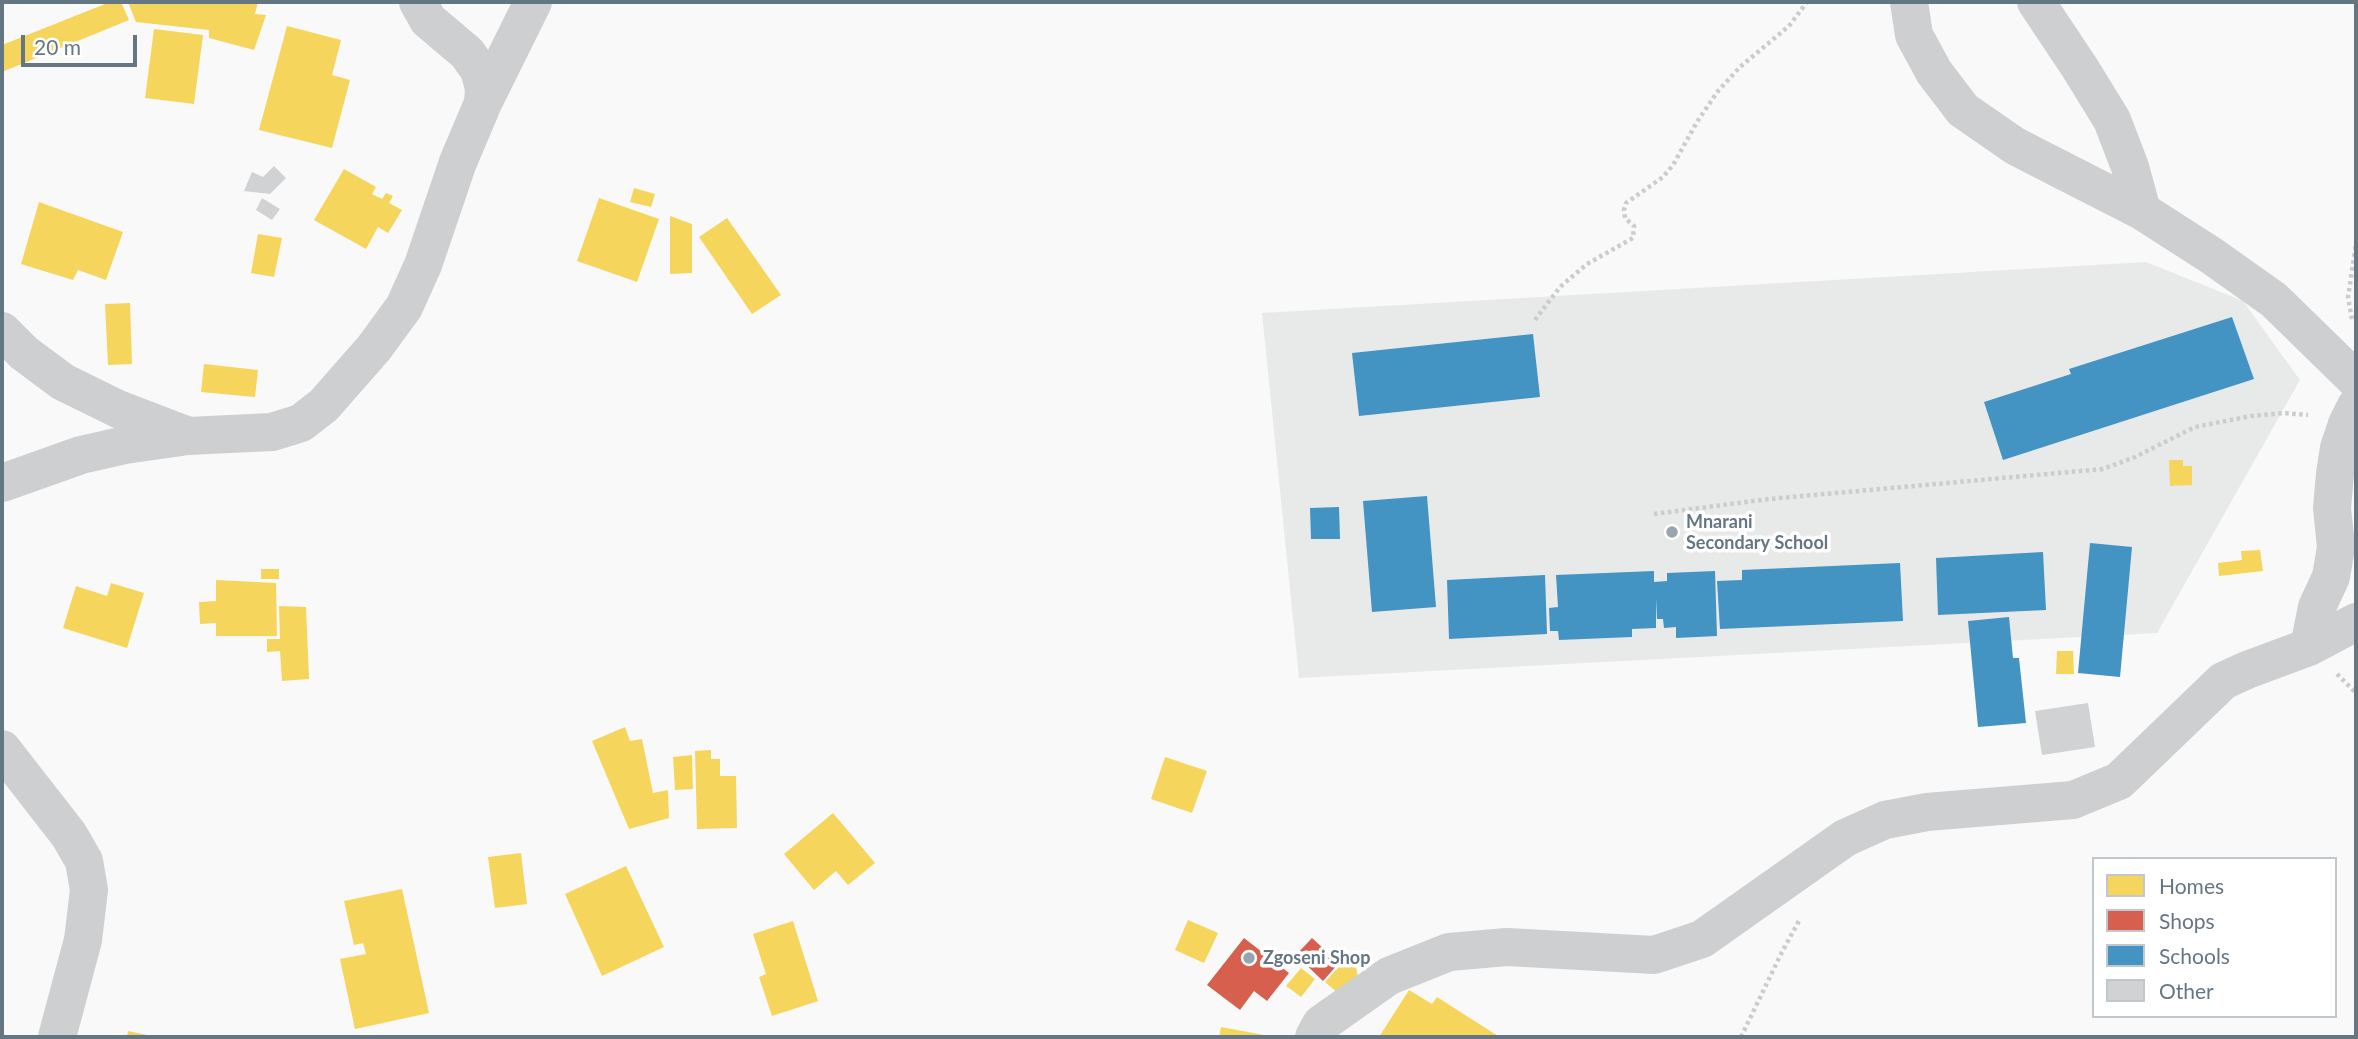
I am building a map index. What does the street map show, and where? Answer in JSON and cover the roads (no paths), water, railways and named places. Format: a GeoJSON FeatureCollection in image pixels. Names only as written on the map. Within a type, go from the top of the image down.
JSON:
{"type":"FeatureCollection","features":[{"type":"Feature","properties":{"kind":"street"},"geometry":{"type":"LineString","coordinates":[[418,2],[428,20],[467,53],[479,70],[484,88],[483,103]]}},
{"type":"Feature","properties":{"kind":"street"},"geometry":{"type":"LineString","coordinates":[[2,483],[81,455],[125,445],[188,436],[272,432],[301,423],[332,396],[374,348],[404,307],[423,265],[458,162],[483,103],[533,2]]}},
{"type":"Feature","properties":{"kind":"street"},"geometry":{"type":"LineString","coordinates":[[1895,2],[1912,19],[1934,72],[1963,110],[2015,146],[2142,211],[2274,300],[2356,380]]}},
{"type":"Feature","properties":{"kind":"street"},"geometry":{"type":"LineString","coordinates":[[2036,2],[2112,120],[2130,167],[2142,211]]}},
{"type":"Feature","properties":{"kind":"street"},"geometry":{"type":"LineString","coordinates":[[2,331],[24,353],[63,382],[118,409],[188,436]]}},
{"type":"Feature","properties":{"kind":"street"},"geometry":{"type":"LineString","coordinates":[[2308,647],[2318,607],[2331,577],[2336,547],[2332,508],[2335,474],[2339,448],[2351,415]]}},
{"type":"Feature","properties":{"kind":"street"},"geometry":{"type":"LineString","coordinates":[[1314,1037],[1321,1024],[1389,976],[1449,952],[1507,947],[1654,955],[1702,939],[1845,838],[1885,820],[1927,812],[2073,800],[2119,781],[2223,681],[2308,647],[2356,622]]}},
{"type":"Feature","properties":{"kind":"street"},"geometry":{"type":"LineString","coordinates":[[2,748],[69,835],[84,861],[89,890],[83,940],[57,1037]]}},
{"type":"Feature","properties":{"kind":"place","name":"Mnarani Secondary School"},"geometry":{"type":"Point","coordinates":[1672,532]}},
{"type":"Feature","properties":{"kind":"place","name":"Zgoseni Shop"},"geometry":{"type":"Point","coordinates":[1249,958]}}]}
